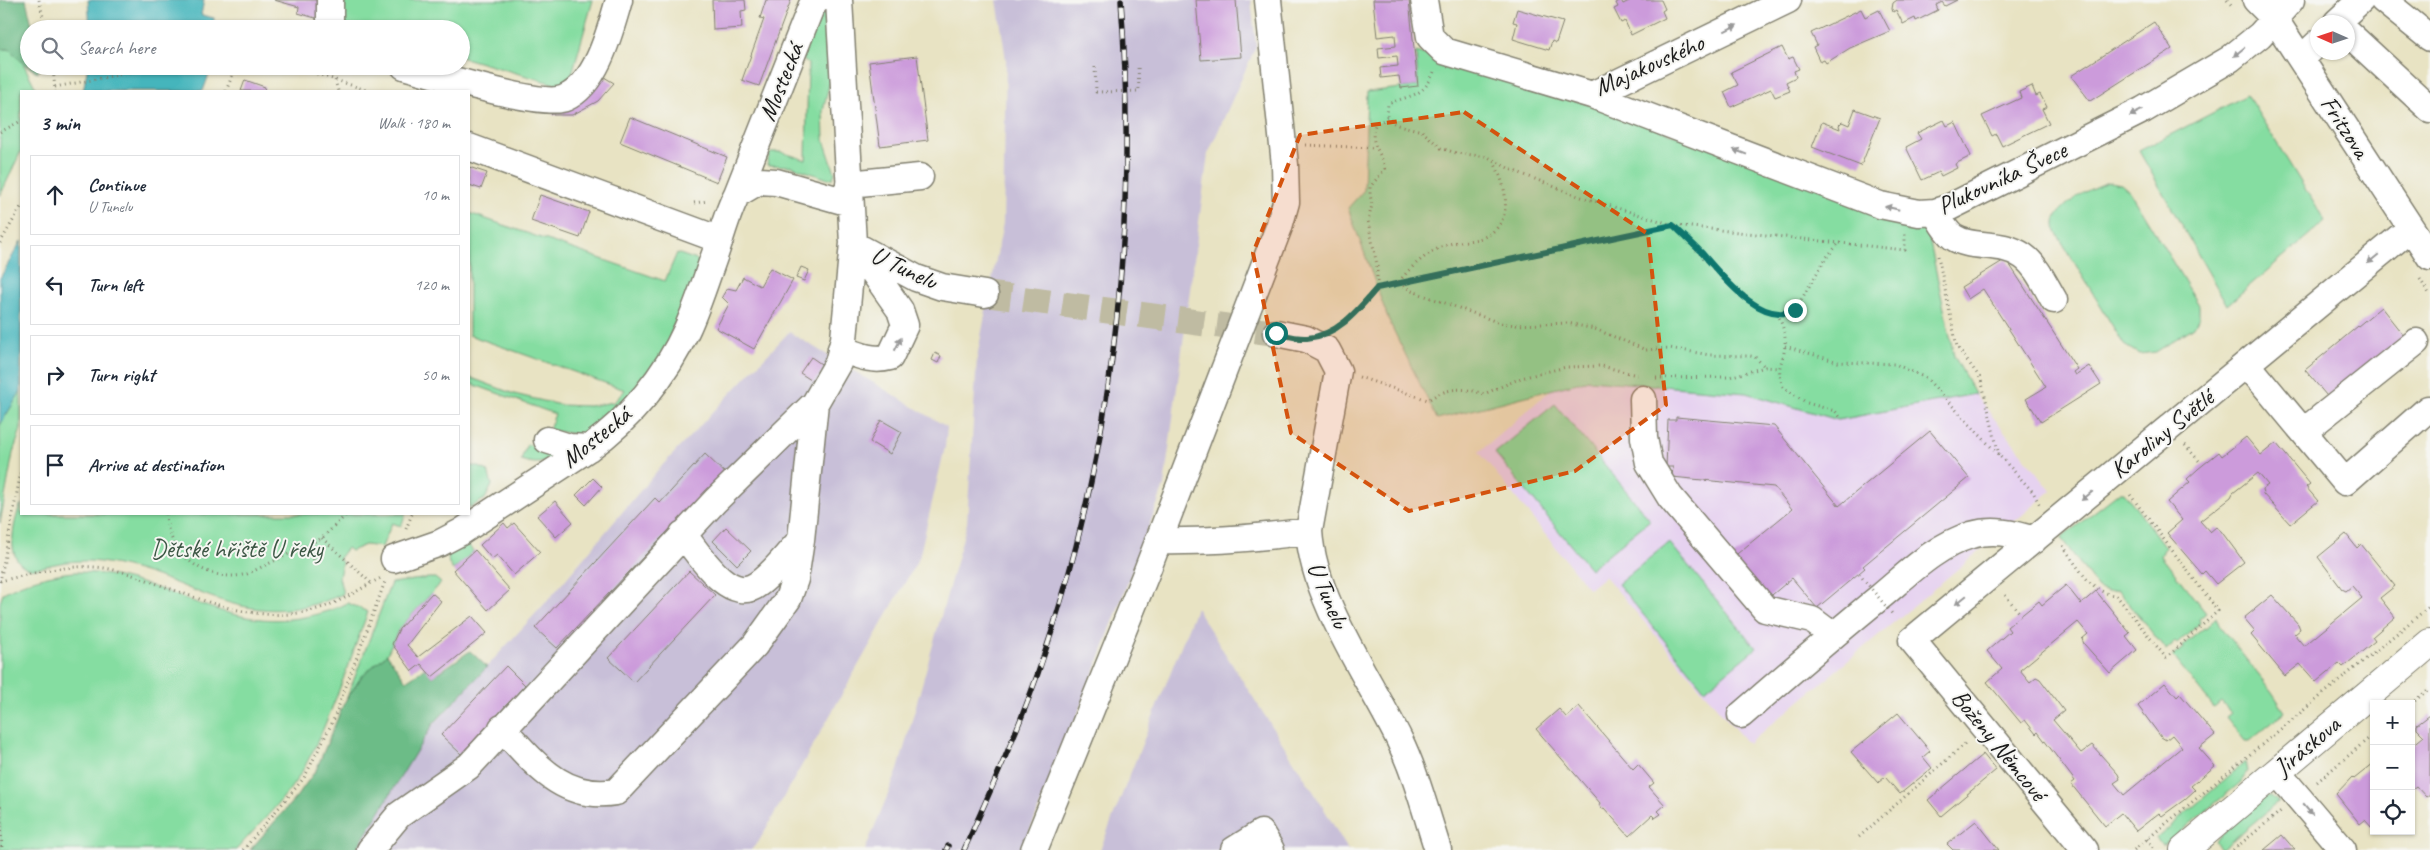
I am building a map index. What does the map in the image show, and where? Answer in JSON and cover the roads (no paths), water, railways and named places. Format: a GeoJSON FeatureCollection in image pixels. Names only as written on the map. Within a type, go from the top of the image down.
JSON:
{"type":"FeatureCollection","features":[{"type":"Feature","properties":{"kind":"main road","name":"Jiráskova"},"geometry":{"type":"LineString","coordinates":[[2184,850],[2430,643]]}},
{"type":"Feature","properties":{"kind":"street"},"geometry":{"type":"LineString","coordinates":[[330,0],[330,20]]}},
{"type":"Feature","properties":{"kind":"street"},"geometry":{"type":"LineString","coordinates":[[438,75],[501,92],[546,99],[563,99],[574,93],[585,82],[600,57],[619,0]]}},
{"type":"Feature","properties":{"kind":"street","name":"Mostecká"},"geometry":{"type":"LineString","coordinates":[[391,567],[461,532],[606,436],[638,403],[664,371],[687,329],[720,240],[728,210],[737,194],[811,7],[817,0]]}},
{"type":"Feature","properties":{"kind":"street","name":"Mostecká"},"geometry":{"type":"LineString","coordinates":[[815,403],[838,363],[853,243],[839,0]]}},
{"type":"Feature","properties":{"kind":"street"},"geometry":{"type":"LineString","coordinates":[[1034,850],[1158,541],[1279,227],[1286,202],[1283,144],[1268,0]]}},
{"type":"Feature","properties":{"kind":"street","name":"Majakovského"},"geometry":{"type":"LineString","coordinates":[[1424,0],[1430,37],[1444,51],[1592,95],[1788,0]]}},
{"type":"Feature","properties":{"kind":"street"},"geometry":{"type":"LineString","coordinates":[[2345,15],[2361,0]]}},
{"type":"Feature","properties":{"kind":"street"},"geometry":{"type":"LineString","coordinates":[[2383,0],[2430,38]]}},
{"type":"Feature","properties":{"kind":"street","name":"Plukovníka Švece"},"geometry":{"type":"LineString","coordinates":[[1592,95],[1863,200],[1940,221],[1950,207],[2179,90],[2230,59],[2260,35],[2274,6]]}},
{"type":"Feature","properties":{"kind":"street","name":"Fritzova"},"geometry":{"type":"LineString","coordinates":[[2274,6],[2309,51],[2411,228],[2430,257]]}},
{"type":"Feature","properties":{"kind":"street"},"geometry":{"type":"LineString","coordinates":[[2355,39],[2430,109]]}},
{"type":"Feature","properties":{"kind":"street"},"geometry":{"type":"LineString","coordinates":[[470,147],[720,240]]}},
{"type":"Feature","properties":{"kind":"street"},"geometry":{"type":"LineString","coordinates":[[737,194],[759,181],[849,193],[920,177]]}},
{"type":"Feature","properties":{"kind":"street"},"geometry":{"type":"LineString","coordinates":[[1940,221],[1953,236],[1963,241],[2004,246],[2024,257],[2036,269],[2054,300]]}},
{"type":"Feature","properties":{"kind":"street","name":"Karoliny Světlé"},"geometry":{"type":"LineString","coordinates":[[1912,640],[2411,228]]}},
{"type":"Feature","properties":{"kind":"street"},"geometry":{"type":"LineString","coordinates":[[841,349],[876,360],[890,357],[906,325],[900,310],[853,243]]}},
{"type":"Feature","properties":{"kind":"street","name":"U Tunelu"},"geometry":{"type":"LineString","coordinates":[[853,243],[916,278],[942,288],[985,294]]}},
{"type":"Feature","properties":{"kind":"street","name":"U Tunelu"},"geometry":{"type":"LineString","coordinates":[[1276,333],[1306,338],[1326,350],[1338,371],[1309,531],[1310,552],[1317,578],[1400,740],[1438,850]]}},
{"type":"Feature","properties":{"kind":"street"},"geometry":{"type":"LineString","coordinates":[[2300,428],[2313,424],[2416,342]]}},
{"type":"Feature","properties":{"kind":"street"},"geometry":{"type":"LineString","coordinates":[[2247,364],[2344,482],[2428,409]]}},
{"type":"Feature","properties":{"kind":"street"},"geometry":{"type":"LineString","coordinates":[[1645,384],[1644,438],[1649,464],[1670,497],[1765,609],[1812,620],[1832,635]]}},
{"type":"Feature","properties":{"kind":"street"},"geometry":{"type":"LineString","coordinates":[[370,850],[399,815],[469,766],[502,728],[683,534],[815,403]]}},
{"type":"Feature","properties":{"kind":"street"},"geometry":{"type":"LineString","coordinates":[[502,728],[543,772],[568,788],[598,795],[616,792],[755,645],[788,599],[795,579],[801,540],[815,403]]}},
{"type":"Feature","properties":{"kind":"street"},"geometry":{"type":"LineString","coordinates":[[546,440],[569,447],[589,448]]}},
{"type":"Feature","properties":{"kind":"street"},"geometry":{"type":"LineString","coordinates":[[1158,541],[1206,542],[1251,539],[1309,531]]}},
{"type":"Feature","properties":{"kind":"street"},"geometry":{"type":"LineString","coordinates":[[1741,715],[1832,635],[1927,558],[1947,545],[1971,535],[1992,532],[2012,532],[2034,540]]}},
{"type":"Feature","properties":{"kind":"street"},"geometry":{"type":"LineString","coordinates":[[683,534],[718,578],[732,588],[747,590],[758,584],[801,540]]}},
{"type":"Feature","properties":{"kind":"street","name":"Boženy Němcové"},"geometry":{"type":"LineString","coordinates":[[1912,640],[2085,850]]}},
{"type":"Feature","properties":{"kind":"street"},"geometry":{"type":"LineString","coordinates":[[2277,772],[2291,803],[2342,850]]}},
{"type":"Feature","properties":{"kind":"street"},"geometry":{"type":"LineString","coordinates":[[1234,850],[1260,833],[1271,850]]}},
{"type":"Feature","properties":{"kind":"water"},"geometry":{"type":"Polygon","coordinates":[[[88,0],[204,0],[201,15],[214,18],[214,20],[89,20],[88,0]]]}},
{"type":"Feature","properties":{"kind":"water"},"geometry":{"type":"Polygon","coordinates":[[[86,75],[209,75],[203,90],[83,90],[86,75]]]}},
{"type":"Feature","properties":{"kind":"water"},"geometry":{"type":"Polygon","coordinates":[[[20,243],[20,393],[0,425],[0,278],[20,243]]]}},
{"type":"Feature","properties":{"kind":"tunnel"},"geometry":{"type":"LineString","coordinates":[[985,294],[1276,333]]}},
{"type":"Feature","properties":{"kind":"railway"},"geometry":{"type":"LineString","coordinates":[[964,850],[1012,742],[1037,676],[1063,594],[1085,511],[1101,427],[1114,342],[1122,257],[1126,172],[1121,0]]}},
{"type":"Feature","properties":{"kind":"railway"},"geometry":{"type":"LineString","coordinates":[[946,850],[948,846]]}},
{"type":"Feature","properties":{"kind":"park label","name":"Dětské hřiště U řeky"},"geometry":{"type":"Point","coordinates":[237,549]}}]}
